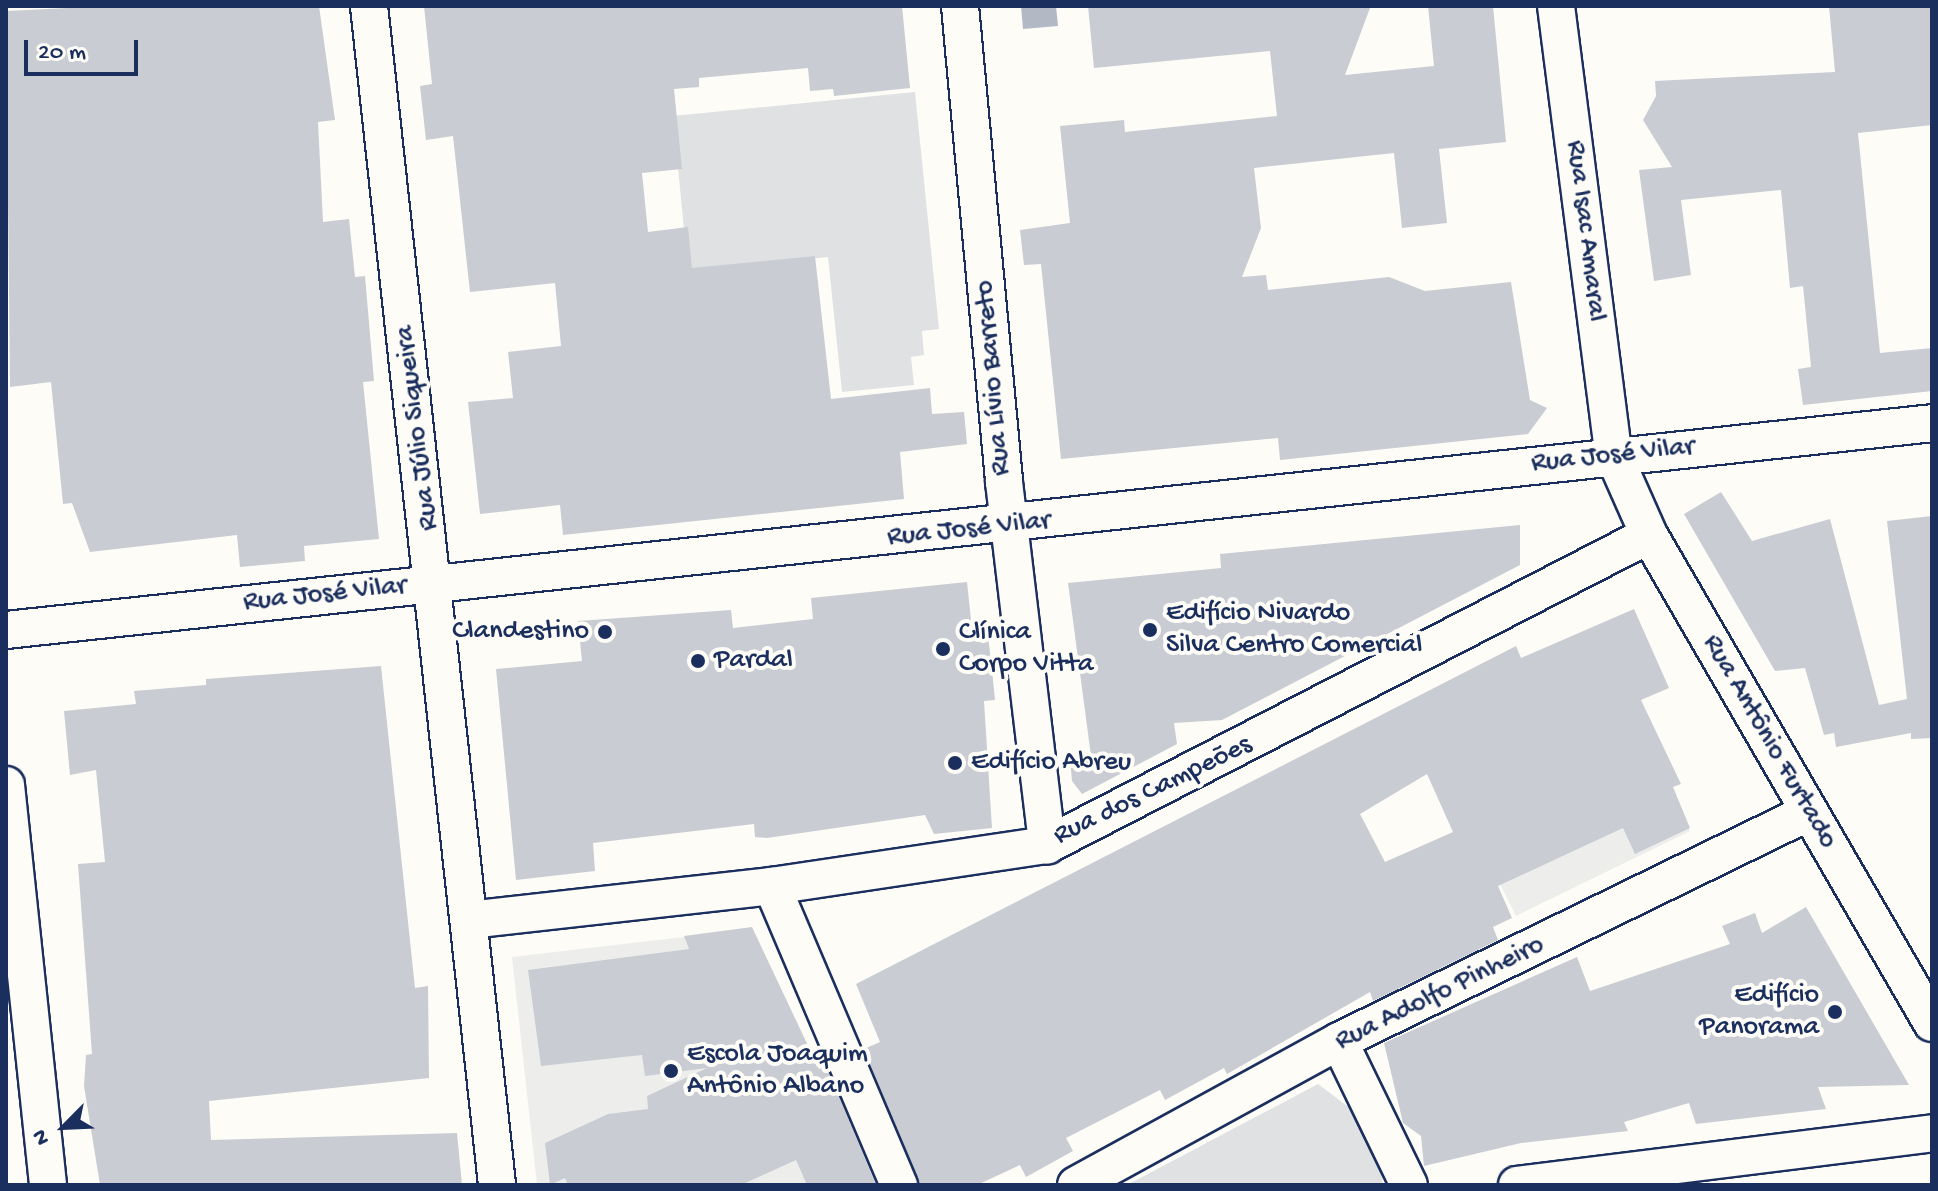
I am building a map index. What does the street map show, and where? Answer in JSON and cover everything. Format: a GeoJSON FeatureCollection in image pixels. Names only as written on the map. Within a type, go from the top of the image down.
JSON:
{"type":"FeatureCollection","features":[{"type":"Feature","properties":{"kind":"street","name":"Rua Júlio Siqueira"},"geometry":{"type":"LineString","coordinates":[[369,6],[436,582],[497,1185]]}},
{"type":"Feature","properties":{"kind":"street","name":"Rua Lívio Barreto"},"geometry":{"type":"LineString","coordinates":[[960,6],[1009,527],[1047,845]]}},
{"type":"Feature","properties":{"kind":"street","name":"Rua Isac Amaral"},"geometry":{"type":"LineString","coordinates":[[1556,6],[1614,456]]}},
{"type":"Feature","properties":{"kind":"street","name":"Rua José Vilar"},"geometry":{"type":"LineString","coordinates":[[6,630],[436,582],[1009,527],[1614,456],[1932,423]]}},
{"type":"Feature","properties":{"kind":"street","name":"Rua Antônio Furtado"},"geometry":{"type":"LineString","coordinates":[[1614,456],[1649,535],[1932,1023]]}},
{"type":"Feature","properties":{"kind":"street","name":"Rua dos Campeões"},"geometry":{"type":"LineString","coordinates":[[469,920],[772,886],[1047,845],[1649,535]]}},
{"type":"Feature","properties":{"kind":"street"},"geometry":{"type":"LineString","coordinates":[[6,785],[48,1185]]}},
{"type":"Feature","properties":{"kind":"street","name":"Rua Adolfo Pinheiro"},"geometry":{"type":"LineString","coordinates":[[1076,1185],[1339,1041],[1809,812]]}},
{"type":"Feature","properties":{"kind":"street"},"geometry":{"type":"LineString","coordinates":[[772,886],[899,1185]]}},
{"type":"Feature","properties":{"kind":"street"},"geometry":{"type":"LineString","coordinates":[[1339,1041],[1409,1185]]}},
{"type":"Feature","properties":{"kind":"street"},"geometry":{"type":"LineString","coordinates":[[1517,1185],[1932,1133]]}},
{"type":"Feature","properties":{"kind":"shaded area"},"geometry":{"type":"Polygon","coordinates":[[[1021,6],[1056,6],[1058,26],[1023,29],[1021,6]]]}},
{"type":"Feature","properties":{"kind":"shaded area"},"geometry":{"type":"Polygon","coordinates":[[[915,92],[939,329],[922,331],[924,355],[911,357],[914,385],[842,392],[828,257],[688,271],[673,116],[915,92]]]}},
{"type":"Feature","properties":{"kind":"shaded area"},"geometry":{"type":"Polygon","coordinates":[[[1667,790],[1690,831],[1516,916],[1463,810],[1667,790]]]}},
{"type":"Feature","properties":{"kind":"shaded area","name":"Escola Joaquim Antônio Albano"},"geometry":{"type":"Polygon","coordinates":[[[752,929],[871,1185],[537,1185],[512,957],[752,929]]]}},
{"type":"Feature","properties":{"kind":"shaded area"},"geometry":{"type":"Polygon","coordinates":[[[1318,1084],[1371,1124],[1383,1185],[1127,1185],[1318,1084]]]}},
{"type":"Feature","properties":{"kind":"building"},"geometry":{"type":"Polygon","coordinates":[[[109,6],[319,6],[335,120],[318,122],[323,222],[349,219],[355,277],[365,276],[374,381],[363,382],[379,539],[304,546],[305,561],[240,567],[237,535],[90,552],[72,503],[63,504],[51,382],[10,387],[6,11],[109,6]]]}},
{"type":"Feature","properties":{"kind":"building"},"geometry":{"type":"Polygon","coordinates":[[[424,6],[902,6],[910,88],[834,96],[833,89],[810,91],[808,68],[699,78],[699,87],[674,89],[682,169],[642,173],[648,232],[688,227],[692,268],[815,256],[831,399],[930,388],[932,414],[964,412],[967,444],[900,452],[904,499],[563,535],[560,505],[480,514],[468,402],[513,398],[508,352],[561,346],[555,283],[470,292],[453,136],[426,140],[420,86],[432,84],[424,6]]]}},
{"type":"Feature","properties":{"kind":"building"},"geometry":{"type":"Polygon","coordinates":[[[1088,6],[1370,8],[1345,75],[1434,66],[1428,6],[1493,6],[1506,142],[1439,149],[1447,223],[1402,228],[1394,153],[1254,168],[1261,228],[1242,277],[1266,275],[1268,290],[1389,277],[1425,291],[1511,282],[1530,400],[1547,408],[1528,434],[1280,460],[1278,438],[1061,459],[1041,264],[1024,265],[1020,230],[1070,223],[1060,126],[1124,120],[1125,132],[1277,116],[1270,51],[1094,68],[1088,6]]]}},
{"type":"Feature","properties":{"kind":"building"},"geometry":{"type":"Polygon","coordinates":[[[1829,6],[1932,6],[1932,125],[1858,133],[1880,353],[1932,348],[1932,391],[1803,405],[1798,369],[1811,367],[1803,286],[1790,288],[1781,190],[1681,200],[1691,275],[1654,281],[1639,170],[1672,167],[1643,120],[1656,96],[1655,81],[1835,72],[1829,6]]]}},
{"type":"Feature","properties":{"kind":"building"},"geometry":{"type":"Polygon","coordinates":[[[1721,492],[1752,541],[1830,519],[1879,705],[1907,699],[1887,521],[1932,516],[1932,738],[1911,739],[1911,733],[1836,747],[1834,733],[1824,735],[1805,668],[1775,671],[1684,514],[1721,492]]]}},
{"type":"Feature","properties":{"kind":"building"},"geometry":{"type":"Polygon","coordinates":[[[1520,525],[1520,565],[1222,720],[1174,723],[1177,744],[1082,794],[1072,781],[1070,758],[1091,756],[1068,583],[1221,568],[1220,554],[1520,525]]]}},
{"type":"Feature","properties":{"kind":"building"},"geometry":{"type":"Polygon","coordinates":[[[967,582],[972,629],[987,627],[992,670],[995,700],[984,701],[992,828],[934,834],[925,815],[767,838],[755,837],[754,824],[593,843],[595,871],[516,880],[496,669],[582,661],[578,621],[731,610],[733,628],[813,619],[811,598],[967,582]]]}},
{"type":"Feature","properties":{"kind":"building"},"geometry":{"type":"Polygon","coordinates":[[[1634,609],[1669,688],[1641,700],[1681,784],[1673,787],[1690,828],[1635,854],[1623,828],[1498,886],[1512,918],[1493,927],[1498,940],[1373,1001],[1370,992],[1227,1074],[1224,1068],[1165,1100],[1160,1090],[1066,1138],[1073,1151],[1026,1177],[1020,1165],[977,1185],[920,1185],[864,1049],[880,1042],[856,984],[1516,646],[1521,658],[1634,609]],[[1427,774],[1360,814],[1385,862],[1453,832],[1427,774]]]}},
{"type":"Feature","properties":{"kind":"building"},"geometry":{"type":"Polygon","coordinates":[[[381,666],[415,988],[428,986],[429,1078],[209,1101],[211,1140],[457,1133],[462,1185],[100,1185],[84,1086],[86,1055],[92,1054],[78,864],[105,862],[96,770],[70,775],[64,711],[136,704],[134,691],[206,685],[206,679],[381,666]]]}},
{"type":"Feature","properties":{"kind":"building"},"geometry":{"type":"Polygon","coordinates":[[[1806,907],[1909,1085],[1818,1087],[1826,1109],[1696,1124],[1689,1103],[1624,1122],[1628,1131],[1521,1143],[1424,1166],[1421,1136],[1403,1123],[1384,1043],[1577,957],[1590,991],[1730,944],[1722,926],[1755,913],[1762,933],[1806,907]]]}},
{"type":"Feature","properties":{"kind":"building","name":"Escola Joaquim Antônio Albano"},"geometry":{"type":"Polygon","coordinates":[[[752,927],[819,1069],[826,1066],[876,1185],[807,1185],[796,1160],[741,1185],[568,1185],[565,1178],[550,1185],[545,1143],[608,1114],[648,1109],[647,1096],[707,1068],[645,1076],[642,1055],[541,1066],[528,970],[689,949],[684,936],[752,927]]]}},
{"type":"Feature","properties":{"kind":"place","name":"Edifício Nivardo Silva Centro Comercial"},"geometry":{"type":"Point","coordinates":[1150,630]}},
{"type":"Feature","properties":{"kind":"place","name":"Clandestino"},"geometry":{"type":"Point","coordinates":[605,632]}},
{"type":"Feature","properties":{"kind":"place","name":"Clínica Corpo Vitta"},"geometry":{"type":"Point","coordinates":[943,649]}},
{"type":"Feature","properties":{"kind":"place","name":"Pardal"},"geometry":{"type":"Point","coordinates":[698,661]}},
{"type":"Feature","properties":{"kind":"place","name":"Edifício Abreu"},"geometry":{"type":"Point","coordinates":[955,763]}},
{"type":"Feature","properties":{"kind":"place","name":"Edifício Panorama"},"geometry":{"type":"Point","coordinates":[1835,1012]}},
{"type":"Feature","properties":{"kind":"place","name":"Escola Joaquim Antônio Albano"},"geometry":{"type":"Point","coordinates":[671,1071]}}]}
